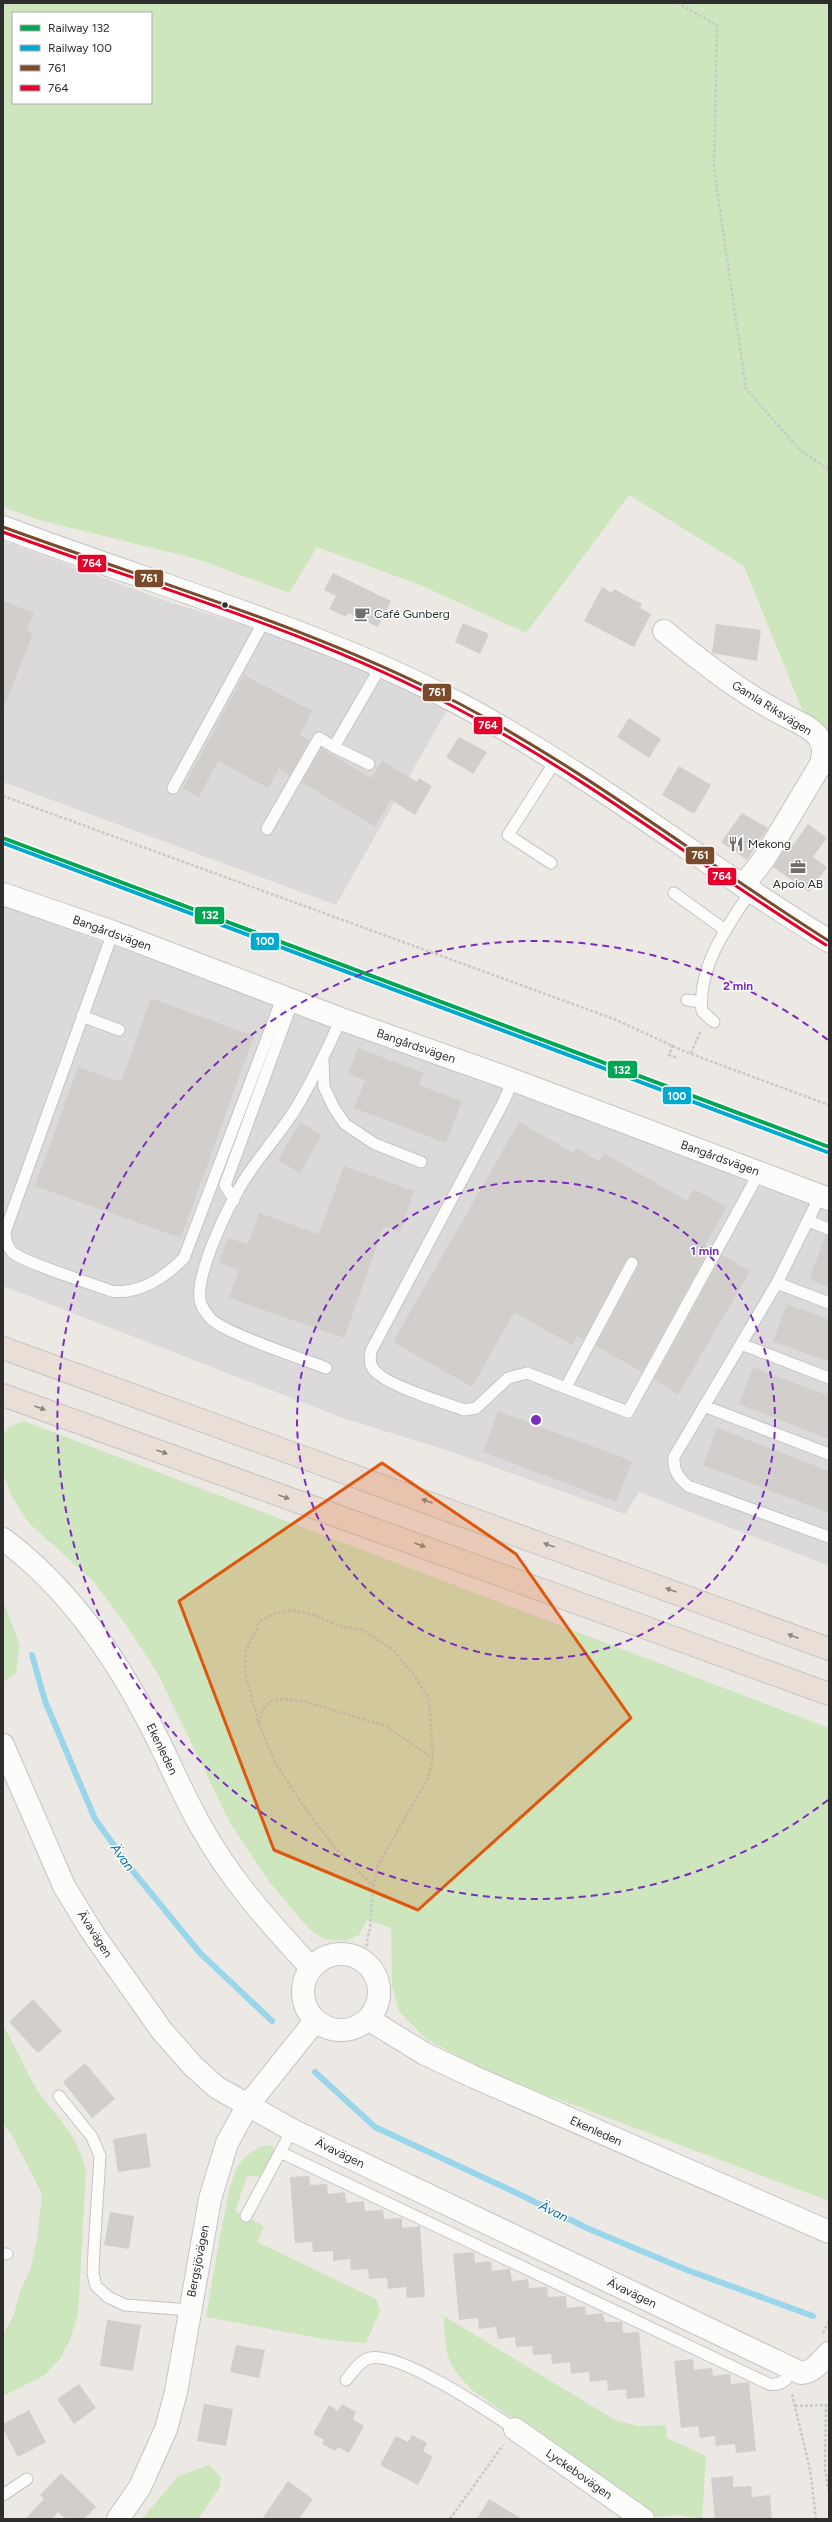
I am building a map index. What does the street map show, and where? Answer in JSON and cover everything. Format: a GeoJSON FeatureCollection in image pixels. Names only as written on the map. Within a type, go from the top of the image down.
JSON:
{"type":"FeatureCollection","features":[{"type":"Feature","properties":{"kind":"highway"},"geometry":{"type":"LineString","coordinates":[[3,1348],[829,1649]]}},
{"type":"Feature","properties":{"kind":"highway"},"geometry":{"type":"LineString","coordinates":[[3,1395],[829,1694]]}},
{"type":"Feature","properties":{"kind":"street"},"geometry":{"type":"LineString","coordinates":[[3,527],[264,621],[381,666],[460,704],[556,760],[747,889],[829,941]]}},
{"type":"Feature","properties":{"kind":"street","name":"Gamla Riksvägen"},"geometry":{"type":"LineString","coordinates":[[664,631],[730,683],[767,706],[808,728],[819,737],[824,749],[817,771],[747,889]]}},
{"type":"Feature","properties":{"kind":"street","name":"Bangårdsvägen"},"geometry":{"type":"LineString","coordinates":[[3,894],[113,932],[341,1019],[513,1080],[825,1197]]}},
{"type":"Feature","properties":{"kind":"street","name":"Ekenleden"},"geometry":{"type":"LineString","coordinates":[[3,1539],[46,1575],[80,1615],[128,1684],[154,1730],[203,1831],[228,1870],[260,1913],[311,1968]]}},
{"type":"Feature","properties":{"kind":"street","name":"Ävavägen"},"geometry":{"type":"LineString","coordinates":[[3,1745],[64,1886],[92,1932],[162,2031],[193,2066],[216,2087],[292,2130],[790,2374],[807,2373],[829,2353]]}},
{"type":"Feature","properties":{"kind":"street"},"geometry":{"type":"LineString","coordinates":[[341,1953],[353,1955],[363,1961],[371,1968],[379,1988],[375,2010],[368,2019],[352,2029],[342,2030],[333,2030],[315,2021],[306,2008],[302,1991],[303,1983],[311,1968],[319,1960],[341,1953]]}},
{"type":"Feature","properties":{"kind":"street","name":"Ekenleden"},"geometry":{"type":"LineString","coordinates":[[368,2019],[425,2054],[474,2077],[829,2232]]}},
{"type":"Feature","properties":{"kind":"street","name":"Bergsjövägen"},"geometry":{"type":"LineString","coordinates":[[118,2519],[140,2487],[166,2429],[176,2392],[189,2310],[212,2192],[227,2143],[248,2105],[315,2021]]}},
{"type":"Feature","properties":{"kind":"street","name":"Lyckebovägen"},"geometry":{"type":"LineString","coordinates":[[515,2429],[643,2519]]}},
{"type":"Feature","properties":{"kind":"lane"},"geometry":{"type":"LineString","coordinates":[[173,788],[264,621]]}},
{"type":"Feature","properties":{"kind":"lane"},"geometry":{"type":"LineString","coordinates":[[334,747],[381,666]]}},
{"type":"Feature","properties":{"kind":"lane"},"geometry":{"type":"LineString","coordinates":[[268,829],[319,738],[369,764]]}},
{"type":"Feature","properties":{"kind":"lane"},"geometry":{"type":"LineString","coordinates":[[551,863],[508,835],[556,760]]}},
{"type":"Feature","properties":{"kind":"lane","name":"Gamla Riksvägen"},"geometry":{"type":"LineString","coordinates":[[701,1002],[710,962],[747,889]]}},
{"type":"Feature","properties":{"kind":"lane"},"geometry":{"type":"LineString","coordinates":[[674,893],[725,930]]}},
{"type":"Feature","properties":{"kind":"lane"},"geometry":{"type":"LineString","coordinates":[[113,932],[5,1232],[6,1244],[13,1253],[30,1260],[111,1290],[122,1292],[138,1288],[169,1273],[184,1258],[288,998]]}},
{"type":"Feature","properties":{"kind":"lane"},"geometry":{"type":"LineString","coordinates":[[234,1200],[225,1185],[288,998]]}},
{"type":"Feature","properties":{"kind":"lane"},"geometry":{"type":"LineString","coordinates":[[687,1000],[701,1002],[702,1011],[711,1019]]}},
{"type":"Feature","properties":{"kind":"lane"},"geometry":{"type":"LineString","coordinates":[[82,1016],[119,1030]]}},
{"type":"Feature","properties":{"kind":"lane"},"geometry":{"type":"LineString","coordinates":[[326,1368],[221,1327],[205,1311],[200,1301],[203,1276],[218,1233],[234,1200],[247,1176],[296,1108],[323,1059],[341,1019]]}},
{"type":"Feature","properties":{"kind":"lane"},"geometry":{"type":"LineString","coordinates":[[323,1059],[324,1086],[334,1108],[345,1124],[375,1144],[421,1162]]}},
{"type":"Feature","properties":{"kind":"lane"},"geometry":{"type":"LineString","coordinates":[[513,1080],[504,1101],[371,1351],[370,1362],[375,1371],[391,1382],[464,1410],[476,1408],[508,1378],[527,1373],[628,1412],[759,1173]]}},
{"type":"Feature","properties":{"kind":"lane"},"geometry":{"type":"LineString","coordinates":[[825,1197],[808,1221],[777,1283],[674,1457],[673,1466],[678,1478],[688,1486],[829,1537]]}},
{"type":"Feature","properties":{"kind":"lane"},"geometry":{"type":"LineString","coordinates":[[808,1221],[829,1229]]}},
{"type":"Feature","properties":{"kind":"lane"},"geometry":{"type":"LineString","coordinates":[[566,1387],[632,1264]]}},
{"type":"Feature","properties":{"kind":"lane"},"geometry":{"type":"LineString","coordinates":[[777,1283],[829,1303]]}},
{"type":"Feature","properties":{"kind":"lane"},"geometry":{"type":"LineString","coordinates":[[741,1344],[829,1378]]}},
{"type":"Feature","properties":{"kind":"lane"},"geometry":{"type":"LineString","coordinates":[[704,1406],[829,1454]]}},
{"type":"Feature","properties":{"kind":"lane"},"geometry":{"type":"LineString","coordinates":[[59,2096],[92,2137],[100,2156],[93,2273],[100,2293],[125,2305],[189,2310]]}},
{"type":"Feature","properties":{"kind":"lane"},"geometry":{"type":"LineString","coordinates":[[246,2216],[292,2130]]}},
{"type":"Feature","properties":{"kind":"lane"},"geometry":{"type":"LineString","coordinates":[[280,2152],[769,2384],[777,2385],[790,2374]]}},
{"type":"Feature","properties":{"kind":"lane"},"geometry":{"type":"LineString","coordinates":[[346,2380],[359,2364],[369,2358],[389,2360],[438,2381],[515,2429]]}},
{"type":"Feature","properties":{"kind":"lane"},"geometry":{"type":"LineString","coordinates":[[3,2495],[27,2479]]}},
{"type":"Feature","properties":{"kind":"path"},"geometry":{"type":"LineString","coordinates":[[677,3],[716,25],[714,168],[746,389],[800,450],[829,470]]}},
{"type":"Feature","properties":{"kind":"path"},"geometry":{"type":"LineString","coordinates":[[3,796],[614,1019],[691,1054],[829,1105]]}},
{"type":"Feature","properties":{"kind":"path"},"geometry":{"type":"LineString","coordinates":[[691,1054],[711,1019]]}},
{"type":"Feature","properties":{"kind":"path"},"geometry":{"type":"LineString","coordinates":[[673,1045],[669,1055],[678,1058]]}},
{"type":"Feature","properties":{"kind":"path"},"geometry":{"type":"LineString","coordinates":[[363,1961],[370,1928],[373,1886],[378,1866],[428,1778],[433,1758],[433,1735],[429,1699],[413,1674],[392,1649],[362,1630],[339,1626],[317,1616],[294,1610],[275,1613],[260,1622],[246,1651],[245,1672],[259,1724],[275,1762],[302,1804],[335,1848],[373,1886]]}},
{"type":"Feature","properties":{"kind":"path"},"geometry":{"type":"LineString","coordinates":[[259,1724],[263,1709],[269,1702],[282,1699],[307,1702],[385,1726],[433,1758]]}},
{"type":"Feature","properties":{"kind":"path"},"geometry":{"type":"LineString","coordinates":[[790,2374],[795,2406],[810,2470],[816,2519]]}},
{"type":"Feature","properties":{"kind":"path"},"geometry":{"type":"LineString","coordinates":[[795,2406],[826,2405],[827,2475],[829,2493]]}},
{"type":"Feature","properties":{"kind":"path"},"geometry":{"type":"LineString","coordinates":[[450,2519],[515,2429]]}},
{"type":"Feature","properties":{"kind":"highlighted area"},"geometry":{"type":"Polygon","coordinates":[[[382,1463],[516,1554],[631,1718],[418,1910],[274,1850],[179,1601],[382,1463]]]}},
{"type":"Feature","properties":{"kind":"shaded area"},"geometry":{"type":"Polygon","coordinates":[[[3,541],[172,603],[273,633],[339,658],[447,710],[336,905],[3,782],[3,541]]]}},
{"type":"Feature","properties":{"kind":"shaded area"},"geometry":{"type":"Polygon","coordinates":[[[3,906],[829,1205],[829,1566],[639,1492],[625,1514],[449,1451],[343,1418],[3,1286],[3,906]]]}},
{"type":"Feature","properties":{"kind":"green space"},"geometry":{"type":"Polygon","coordinates":[[[3,3],[829,3],[829,734],[803,712],[744,566],[629,495],[526,633],[420,585],[317,547],[289,593],[197,559],[39,520],[3,507],[3,3]]]}},
{"type":"Feature","properties":{"kind":"green space"},"geometry":{"type":"Polygon","coordinates":[[[24,1421],[829,1728],[829,2201],[489,2073],[425,2038],[399,2011],[392,1986],[391,1928],[367,1920],[359,1935],[346,1941],[324,1939],[309,1929],[267,1879],[230,1823],[158,1674],[126,1625],[94,1582],[29,1523],[12,1497],[3,1473],[3,1436],[10,1426],[24,1421]]]}},
{"type":"Feature","properties":{"kind":"green space"},"geometry":{"type":"Polygon","coordinates":[[[3,1601],[20,1645],[16,1673],[3,1682],[3,1601]]]}},
{"type":"Feature","properties":{"kind":"green space"},"geometry":{"type":"Polygon","coordinates":[[[3,2026],[36,2088],[72,2136],[82,2157],[86,2171],[78,2314],[70,2339],[60,2359],[45,2375],[3,2396],[3,2334],[14,2315],[20,2291],[30,2271],[37,2239],[42,2194],[13,2137],[3,2123],[3,2026]]]}},
{"type":"Feature","properties":{"kind":"green space"},"geometry":{"type":"Polygon","coordinates":[[[265,2145],[273,2146],[276,2154],[263,2177],[247,2176],[235,2211],[264,2226],[257,2242],[376,2299],[380,2311],[366,2343],[329,2340],[206,2317],[227,2199],[234,2176],[238,2165],[245,2158],[256,2149],[265,2145]]]}},
{"type":"Feature","properties":{"kind":"green space"},"geometry":{"type":"Polygon","coordinates":[[[444,2316],[615,2420],[638,2426],[666,2425],[667,2438],[706,2456],[702,2519],[678,2515],[654,2517],[472,2390],[456,2372],[448,2357],[445,2340],[444,2316]]]}},
{"type":"Feature","properties":{"kind":"green space"},"geometry":{"type":"Polygon","coordinates":[[[209,2465],[221,2477],[220,2487],[198,2519],[142,2519],[178,2476],[209,2465]]]}},
{"type":"Feature","properties":{"kind":"building"},"geometry":{"type":"Polygon","coordinates":[[[333,573],[391,601],[378,627],[348,613],[346,617],[329,609],[336,596],[324,590],[333,573]]]}},
{"type":"Feature","properties":{"kind":"building"},"geometry":{"type":"Polygon","coordinates":[[[602,587],[612,593],[614,589],[642,604],[640,608],[651,614],[634,647],[584,621],[602,587]]]}},
{"type":"Feature","properties":{"kind":"building"},"geometry":{"type":"Polygon","coordinates":[[[3,601],[34,613],[27,631],[33,633],[4,707],[3,601]]]}},
{"type":"Feature","properties":{"kind":"building"},"geometry":{"type":"Polygon","coordinates":[[[463,623],[489,634],[480,654],[455,642],[463,623]]]}},
{"type":"Feature","properties":{"kind":"building"},"geometry":{"type":"Polygon","coordinates":[[[716,624],[761,630],[757,661],[712,653],[716,624]]]}},
{"type":"Feature","properties":{"kind":"building"},"geometry":{"type":"Polygon","coordinates":[[[244,675],[312,711],[300,735],[309,741],[290,775],[279,768],[268,788],[218,761],[199,797],[183,788],[244,675]]]}},
{"type":"Feature","properties":{"kind":"building"},"geometry":{"type":"Polygon","coordinates":[[[629,718],[661,739],[649,758],[617,737],[629,718]]]}},
{"type":"Feature","properties":{"kind":"building"},"geometry":{"type":"Polygon","coordinates":[[[459,737],[487,752],[473,774],[446,757],[459,737]]]}},
{"type":"Feature","properties":{"kind":"building"},"geometry":{"type":"Polygon","coordinates":[[[321,748],[371,778],[382,761],[417,782],[419,778],[432,786],[415,815],[391,800],[375,827],[302,782],[321,748]]]}},
{"type":"Feature","properties":{"kind":"building"},"geometry":{"type":"Polygon","coordinates":[[[679,766],[711,785],[694,814],[662,795],[679,766]]]}},
{"type":"Feature","properties":{"kind":"building"},"geometry":{"type":"Polygon","coordinates":[[[742,813],[768,828],[747,860],[721,842],[742,813]]]}},
{"type":"Feature","properties":{"kind":"building"},"geometry":{"type":"Polygon","coordinates":[[[808,824],[827,838],[813,857],[827,867],[809,892],[773,867],[788,843],[793,845],[808,824]]]}},
{"type":"Feature","properties":{"kind":"building"},"geometry":{"type":"Polygon","coordinates":[[[151,998],[254,1036],[181,1238],[35,1186],[78,1067],[121,1082],[151,998]]]}},
{"type":"Feature","properties":{"kind":"building"},"geometry":{"type":"Polygon","coordinates":[[[358,1048],[424,1073],[419,1085],[462,1101],[446,1143],[354,1108],[365,1080],[348,1074],[358,1048]]]}},
{"type":"Feature","properties":{"kind":"building"},"geometry":{"type":"Polygon","coordinates":[[[300,1122],[322,1135],[300,1173],[278,1160],[300,1122]]]}},
{"type":"Feature","properties":{"kind":"building"},"geometry":{"type":"Polygon","coordinates":[[[519,1122],[574,1153],[576,1148],[599,1161],[604,1153],[687,1201],[694,1189],[727,1207],[705,1245],[710,1248],[642,1372],[596,1346],[638,1266],[638,1260],[632,1256],[626,1260],[584,1339],[577,1336],[572,1345],[514,1312],[472,1387],[393,1342],[519,1122]]]}},
{"type":"Feature","properties":{"kind":"building"},"geometry":{"type":"Polygon","coordinates":[[[344,1166],[414,1191],[400,1232],[384,1226],[344,1338],[229,1298],[239,1270],[219,1263],[228,1238],[248,1244],[259,1213],[319,1234],[344,1166]]]}},
{"type":"Feature","properties":{"kind":"building"},"geometry":{"type":"Polygon","coordinates":[[[826,1235],[829,1236],[829,1287],[809,1279],[826,1235]]]}},
{"type":"Feature","properties":{"kind":"building"},"geometry":{"type":"Polygon","coordinates":[[[722,1255],[750,1271],[678,1395],[654,1379],[722,1255]]]}},
{"type":"Feature","properties":{"kind":"building"},"geometry":{"type":"Polygon","coordinates":[[[787,1304],[829,1320],[829,1362],[773,1341],[787,1304]]]}},
{"type":"Feature","properties":{"kind":"building"},"geometry":{"type":"Polygon","coordinates":[[[753,1367],[829,1396],[829,1439],[739,1404],[753,1367]]]}},
{"type":"Feature","properties":{"kind":"building"},"geometry":{"type":"Polygon","coordinates":[[[498,1411],[632,1461],[616,1502],[483,1452],[498,1411]]]}},
{"type":"Feature","properties":{"kind":"building"},"geometry":{"type":"Polygon","coordinates":[[[717,1428],[829,1471],[829,1513],[703,1465],[717,1428]]]}},
{"type":"Feature","properties":{"kind":"building"},"geometry":{"type":"Polygon","coordinates":[[[33,1999],[62,2031],[38,2053],[9,2022],[33,1999]]]}},
{"type":"Feature","properties":{"kind":"building"},"geometry":{"type":"Polygon","coordinates":[[[85,2063],[115,2099],[92,2118],[63,2082],[85,2063]]]}},
{"type":"Feature","properties":{"kind":"building"},"geometry":{"type":"Polygon","coordinates":[[[146,2133],[151,2167],[118,2172],[113,2139],[146,2133]]]}},
{"type":"Feature","properties":{"kind":"building"},"geometry":{"type":"Polygon","coordinates":[[[309,2176],[310,2185],[327,2184],[328,2194],[345,2192],[346,2203],[364,2201],[365,2211],[383,2210],[384,2219],[402,2218],[402,2228],[420,2226],[425,2297],[407,2298],[406,2287],[388,2289],[387,2278],[369,2279],[368,2269],[351,2270],[350,2259],[333,2261],[333,2251],[313,2252],[312,2242],[295,2243],[290,2177],[309,2176]]]}},
{"type":"Feature","properties":{"kind":"building"},"geometry":{"type":"Polygon","coordinates":[[[110,2212],[134,2216],[129,2249],[104,2245],[110,2212]]]}},
{"type":"Feature","properties":{"kind":"building"},"geometry":{"type":"Polygon","coordinates":[[[474,2252],[475,2263],[491,2261],[492,2271],[510,2269],[512,2281],[528,2279],[529,2288],[547,2287],[548,2297],[566,2296],[567,2308],[585,2306],[586,2315],[603,2313],[605,2322],[622,2322],[623,2333],[639,2332],[645,2397],[627,2399],[626,2389],[608,2391],[607,2380],[590,2382],[589,2372],[571,2374],[570,2362],[552,2364],[551,2354],[533,2355],[532,2346],[516,2347],[515,2337],[498,2339],[496,2327],[479,2329],[478,2318],[459,2320],[453,2254],[474,2252]]]}},
{"type":"Feature","properties":{"kind":"building"},"geometry":{"type":"Polygon","coordinates":[[[107,2320],[141,2325],[133,2371],[100,2366],[107,2320]]]}},
{"type":"Feature","properties":{"kind":"building"},"geometry":{"type":"Polygon","coordinates":[[[236,2345],[265,2350],[259,2378],[230,2372],[236,2345]]]}},
{"type":"Feature","properties":{"kind":"building"},"geometry":{"type":"Polygon","coordinates":[[[693,2359],[694,2370],[712,2368],[713,2376],[730,2374],[731,2384],[749,2382],[756,2451],[736,2453],[735,2444],[716,2446],[715,2436],[700,2438],[698,2426],[681,2428],[674,2361],[693,2359]]]}},
{"type":"Feature","properties":{"kind":"building"},"geometry":{"type":"Polygon","coordinates":[[[79,2384],[96,2408],[74,2424],[57,2399],[79,2384]]]}},
{"type":"Feature","properties":{"kind":"building"},"geometry":{"type":"Polygon","coordinates":[[[204,2404],[233,2409],[226,2446],[197,2441],[204,2404]]]}},
{"type":"Feature","properties":{"kind":"building"},"geometry":{"type":"Polygon","coordinates":[[[342,2404],[356,2412],[353,2419],[364,2426],[349,2453],[338,2447],[335,2451],[322,2444],[324,2440],[313,2434],[329,2405],[338,2411],[342,2404]]]}},
{"type":"Feature","properties":{"kind":"building"},"geometry":{"type":"Polygon","coordinates":[[[29,2410],[46,2442],[18,2457],[3,2429],[3,2424],[29,2410]]]}},
{"type":"Feature","properties":{"kind":"building"},"geometry":{"type":"Polygon","coordinates":[[[412,2435],[427,2443],[423,2451],[433,2457],[418,2485],[380,2465],[396,2436],[408,2442],[412,2435]]]}},
{"type":"Feature","properties":{"kind":"building"},"geometry":{"type":"Polygon","coordinates":[[[61,2473],[96,2507],[84,2519],[66,2519],[58,2512],[52,2519],[25,2519],[44,2499],[40,2495],[61,2473]]]}},
{"type":"Feature","properties":{"kind":"building"},"geometry":{"type":"Polygon","coordinates":[[[733,2476],[733,2487],[751,2486],[752,2497],[770,2495],[772,2519],[715,2519],[711,2478],[733,2476]]]}},
{"type":"Feature","properties":{"kind":"building"},"geometry":{"type":"Polygon","coordinates":[[[288,2481],[313,2499],[299,2519],[262,2519],[288,2481]]]}},
{"type":"Feature","properties":{"kind":"building"},"geometry":{"type":"Polygon","coordinates":[[[489,2499],[522,2519],[477,2519],[489,2499]]]}},
{"type":"Feature","properties":{"kind":"waterway","name":"Ävan"},"geometry":{"type":"LineString","coordinates":[[32,1655],[45,1701],[95,1819],[132,1870],[200,1953],[272,2021]]}},
{"type":"Feature","properties":{"kind":"waterway","name":"Ävan"},"geometry":{"type":"LineString","coordinates":[[315,2072],[375,2127],[521,2195],[589,2229],[687,2270],[813,2316]]}},
{"type":"Feature","properties":{"kind":"rail line","name":"132"},"geometry":{"type":"LineString","coordinates":[[3,838],[829,1147]]}},
{"type":"Feature","properties":{"kind":"rail line","name":"100"},"geometry":{"type":"LineString","coordinates":[[3,843],[827,1152]]}},
{"type":"Feature","properties":{"kind":"transit line","name":"761"},"geometry":{"type":"LineString","coordinates":[[3,527],[292,629],[349,652],[460,704],[508,731],[601,788],[829,941]]}},
{"type":"Feature","properties":{"kind":"transit line","name":"764"},"geometry":{"type":"LineString","coordinates":[[3,532],[291,634],[404,682],[458,709],[506,736],[599,793],[780,916],[826,945]]}},
{"type":"Feature","properties":{"kind":"place","name":"Café Gunberg"},"geometry":{"type":"Point","coordinates":[362,614]}},
{"type":"Feature","properties":{"kind":"place","name":"Mekong"},"geometry":{"type":"Point","coordinates":[736,844]}},
{"type":"Feature","properties":{"kind":"place","name":"Apoio AB"},"geometry":{"type":"Point","coordinates":[798,867]}}]}
